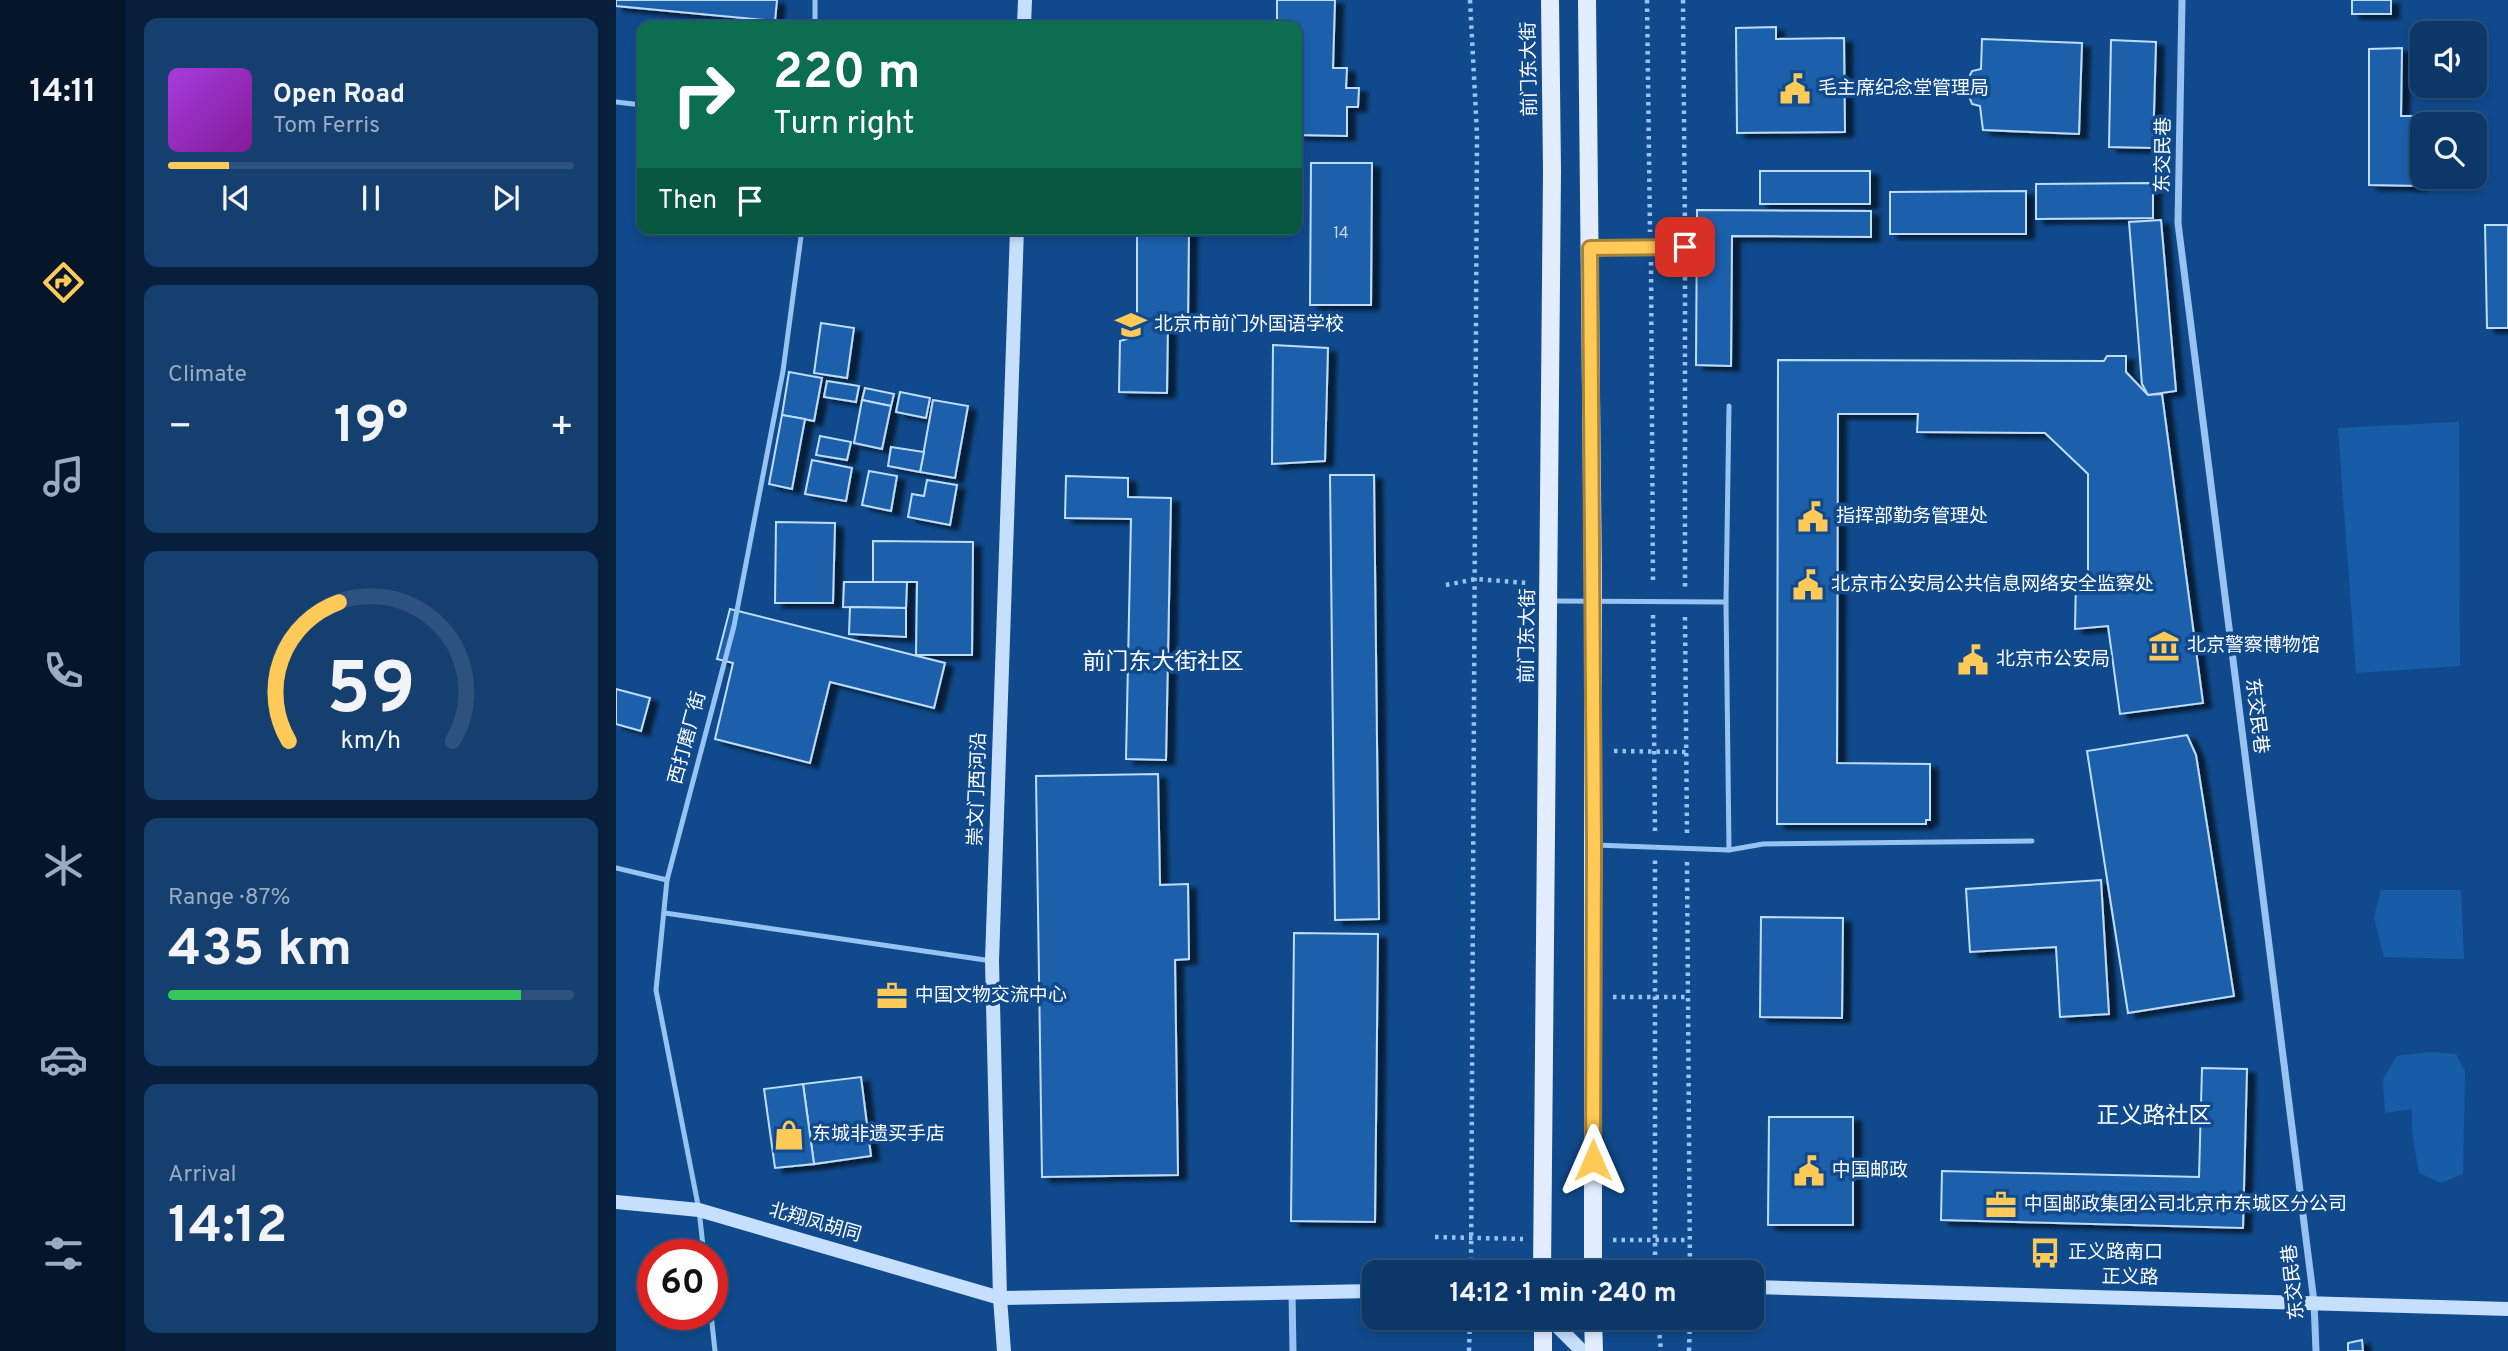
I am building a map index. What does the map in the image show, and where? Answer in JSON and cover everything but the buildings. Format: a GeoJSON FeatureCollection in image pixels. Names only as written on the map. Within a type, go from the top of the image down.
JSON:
{"type":"FeatureCollection","features":[{"type":"Feature","properties":{"kind":"main road","name":"前门东大街"},"geometry":{"type":"LineString","coordinates":[[1542,1260],[1549,601],[1550,0]]}},
{"type":"Feature","properties":{"kind":"main road"},"geometry":{"type":"LineString","coordinates":[[1587,0],[1594,845],[1592,1260]]}},
{"type":"Feature","properties":{"kind":"main road"},"geometry":{"type":"LineString","coordinates":[[1543,1351],[1544,1330]]}},
{"type":"Feature","properties":{"kind":"main road"},"geometry":{"type":"LineString","coordinates":[[1593,1330],[1594,1351]]}},
{"type":"Feature","properties":{"kind":"street"},"geometry":{"type":"LineString","coordinates":[[1024,21],[1025,0]]}},
{"type":"Feature","properties":{"kind":"street","name":"东交民巷"},"geometry":{"type":"LineString","coordinates":[[2182,0],[2178,223],[2314,1302],[2316,1351]]}},
{"type":"Feature","properties":{"kind":"street","name":"崇文门西河沿"},"geometry":{"type":"LineString","coordinates":[[1004,1351],[1000,1298],[992,961],[1017,235]]}},
{"type":"Feature","properties":{"kind":"street","name":"北翔凤胡同"},"geometry":{"type":"LineString","coordinates":[[616,1202],[699,1210],[1000,1298],[1178,1296],[1292,1290],[1362,1291]]}},
{"type":"Feature","properties":{"kind":"street","name":"正义路"},"geometry":{"type":"LineString","coordinates":[[1764,1287],[2508,1309]]}},
{"type":"Feature","properties":{"kind":"street"},"geometry":{"type":"LineString","coordinates":[[1292,1290],[1293,1351]]}},
{"type":"Feature","properties":{"kind":"street"},"geometry":{"type":"LineString","coordinates":[[1561,1330],[1582,1351]]}},
{"type":"Feature","properties":{"kind":"lane"},"geometry":{"type":"LineString","coordinates":[[815,0],[815,21]]}},
{"type":"Feature","properties":{"kind":"lane"},"geometry":{"type":"LineString","coordinates":[[616,102],[637,104]]}},
{"type":"Feature","properties":{"kind":"lane","name":"西打磨厂街"},"geometry":{"type":"LineString","coordinates":[[702,1239],[699,1210],[656,990],[667,880],[734,626],[783,371],[801,235]]}},
{"type":"Feature","properties":{"kind":"lane"},"geometry":{"type":"LineString","coordinates":[[1590,248],[1685,247]]}},
{"type":"Feature","properties":{"kind":"lane"},"geometry":{"type":"LineString","coordinates":[[1728,850],[1726,602],[1729,406]]}},
{"type":"Feature","properties":{"kind":"lane"},"geometry":{"type":"LineString","coordinates":[[1549,601],[1726,602]]}},
{"type":"Feature","properties":{"kind":"lane"},"geometry":{"type":"LineString","coordinates":[[1594,845],[1728,850],[1763,844],[2032,841]]}},
{"type":"Feature","properties":{"kind":"lane"},"geometry":{"type":"LineString","coordinates":[[616,868],[667,880]]}},
{"type":"Feature","properties":{"kind":"lane"},"geometry":{"type":"LineString","coordinates":[[664,913],[992,961]]}},
{"type":"Feature","properties":{"kind":"lane"},"geometry":{"type":"LineString","coordinates":[[713,1330],[715,1351]]}},
{"type":"Feature","properties":{"kind":"path"},"geometry":{"type":"LineString","coordinates":[[1470,0],[1477,134],[1471,1260]]}},
{"type":"Feature","properties":{"kind":"path"},"geometry":{"type":"LineString","coordinates":[[1647,0],[1656,997],[1655,1260]]}},
{"type":"Feature","properties":{"kind":"path"},"geometry":{"type":"LineString","coordinates":[[1614,751],[1686,752]]}},
{"type":"Feature","properties":{"kind":"path"},"geometry":{"type":"LineString","coordinates":[[1612,997],[1687,997]]}},
{"type":"Feature","properties":{"kind":"path"},"geometry":{"type":"LineString","coordinates":[[1689,1240],[1690,1260]]}},
{"type":"Feature","properties":{"kind":"path"},"geometry":{"type":"LineString","coordinates":[[1469,1351],[1470,1330]]}},
{"type":"Feature","properties":{"kind":"path"},"geometry":{"type":"LineString","coordinates":[[1659,1330],[1661,1351]]}},
{"type":"Feature","properties":{"kind":"path"},"geometry":{"type":"LineString","coordinates":[[1689,1351],[1690,1330]]}},
{"type":"Feature","properties":{"kind":"shaded area"},"geometry":{"type":"Polygon","coordinates":[[[2459,422],[2460,666],[2356,673],[2338,428],[2459,422]]]}},
{"type":"Feature","properties":{"kind":"shaded area"},"geometry":{"type":"Polygon","coordinates":[[[2381,890],[2461,890],[2464,959],[2384,957],[2374,917],[2381,890]]]}},
{"type":"Feature","properties":{"kind":"shaded area"},"geometry":{"type":"Polygon","coordinates":[[[2430,1052],[2456,1054],[2465,1071],[2463,1174],[2441,1183],[2419,1173],[2412,1131],[2412,1109],[2385,1113],[2383,1079],[2397,1056],[2430,1052]]]}},
{"type":"Feature","properties":{"kind":"place","name":"毛主席纪念堂管理局"},"geometry":{"type":"Point","coordinates":[1795,89]}},
{"type":"Feature","properties":{"kind":"place","name":"北京市前门外国语学校"},"geometry":{"type":"Point","coordinates":[1131,325]}},
{"type":"Feature","properties":{"kind":"place","name":"指挥部勤务管理处"},"geometry":{"type":"Point","coordinates":[1813,517]}},
{"type":"Feature","properties":{"kind":"place","name":"北京市公安局公共信息网络安全监察处"},"geometry":{"type":"Point","coordinates":[1808,585]}},
{"type":"Feature","properties":{"kind":"place","name":"北京警察博物馆"},"geometry":{"type":"Point","coordinates":[2164,646]}},
{"type":"Feature","properties":{"kind":"place","name":"北京市公安局"},"geometry":{"type":"Point","coordinates":[1973,660]}},
{"type":"Feature","properties":{"kind":"place","name":"中国文物交流中心"},"geometry":{"type":"Point","coordinates":[892,996]}},
{"type":"Feature","properties":{"kind":"place","name":"东城非遗买手店"},"geometry":{"type":"Point","coordinates":[789,1135]}},
{"type":"Feature","properties":{"kind":"place","name":"中国邮政"},"geometry":{"type":"Point","coordinates":[1809,1171]}},
{"type":"Feature","properties":{"kind":"place","name":"中国邮政集团公司北京市东城区分公司"},"geometry":{"type":"Point","coordinates":[2001,1205]}},
{"type":"Feature","properties":{"kind":"place","name":"正义路南口"},"geometry":{"type":"Point","coordinates":[2045,1253]}},
{"type":"Feature","properties":{"kind":"district","name":"前门东大街社区"},"geometry":{"type":"Point","coordinates":[1163,663]}},
{"type":"Feature","properties":{"kind":"district","name":"正义路社区"},"geometry":{"type":"Point","coordinates":[2154,1117]}},
{"type":"Feature","properties":{"kind":"route"},"geometry":{"type":"LineString","coordinates":[[1593,1160],[1590,248],[1685,247]]}}]}
